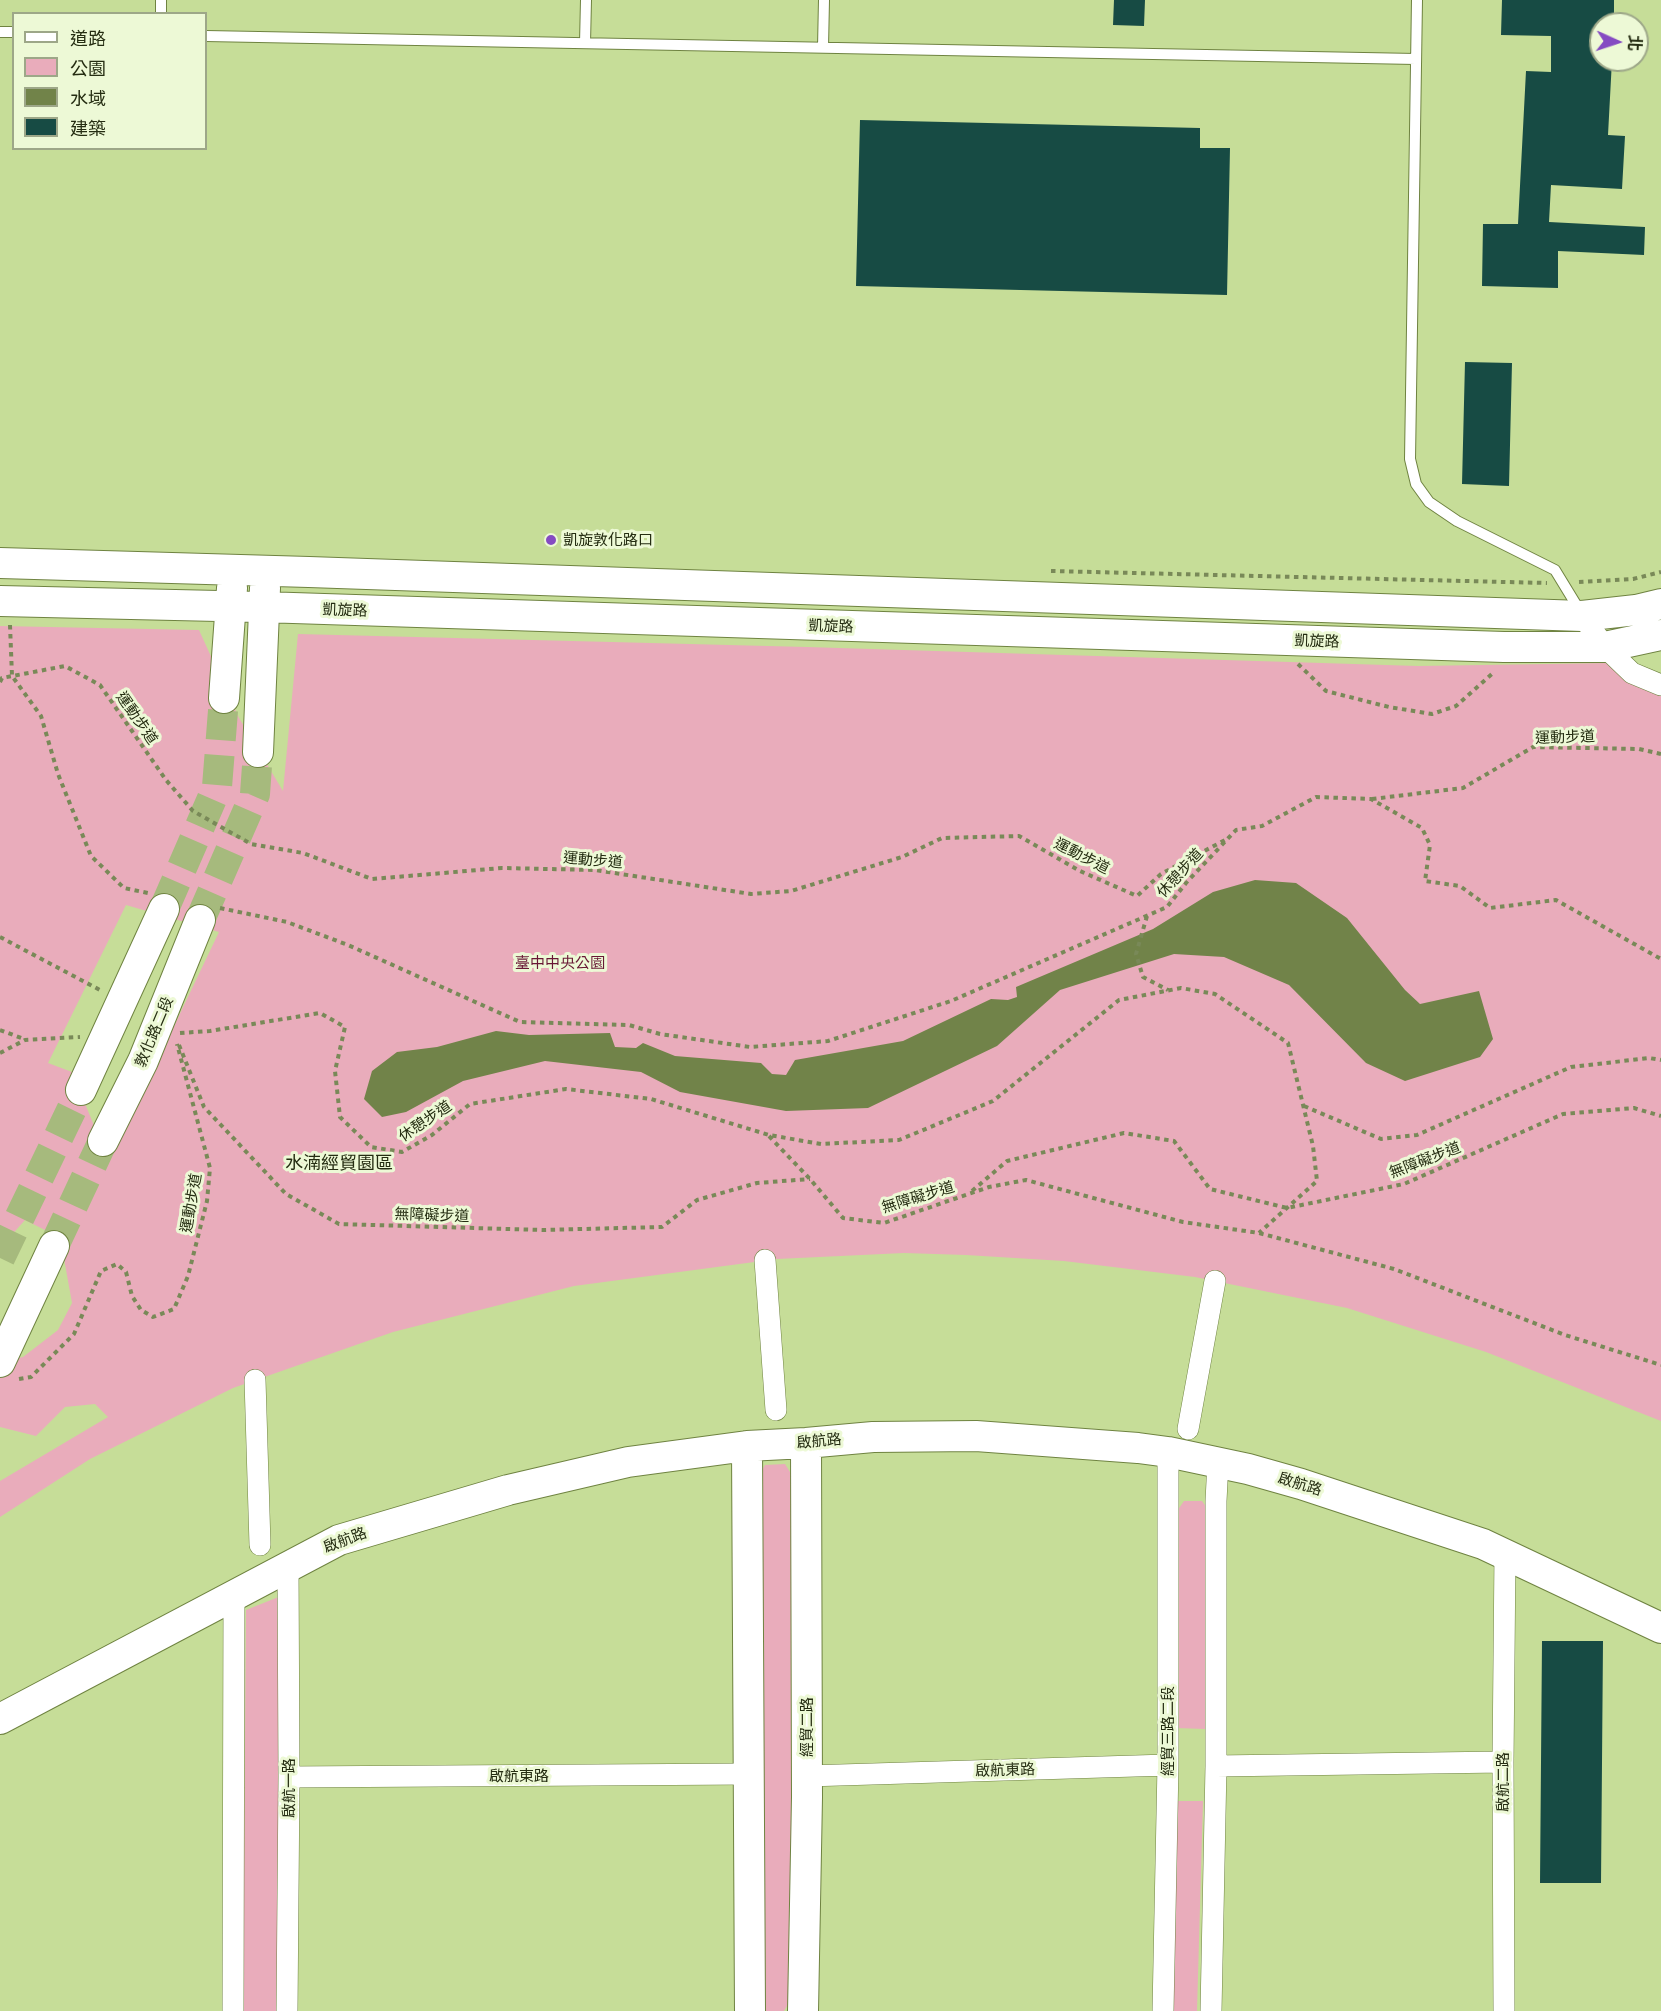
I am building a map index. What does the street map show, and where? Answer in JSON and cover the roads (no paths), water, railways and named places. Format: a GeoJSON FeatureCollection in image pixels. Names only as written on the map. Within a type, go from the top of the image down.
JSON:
{"type":"FeatureCollection","features":[{"type":"Feature","properties":{"kind":"street"},"geometry":{"type":"LineString","coordinates":[[0,564],[267,570],[1582,616],[1636,610],[1661,604]]}},
{"type":"Feature","properties":{"kind":"street"},"geometry":{"type":"LineString","coordinates":[[224,698],[229,607],[234,570]]}},
{"type":"Feature","properties":{"kind":"street"},"geometry":{"type":"LineString","coordinates":[[258,752],[262,608],[267,570]]}},
{"type":"Feature","properties":{"kind":"street","name":"凱旋路"},"geometry":{"type":"LineString","coordinates":[[5,601],[1504,647],[1605,647],[1661,636]]}},
{"type":"Feature","properties":{"kind":"street"},"geometry":{"type":"LineString","coordinates":[[1582,616],[1605,647],[1632,673],[1661,685]]}},
{"type":"Feature","properties":{"kind":"street"},"geometry":{"type":"LineString","coordinates":[[81,1090],[122,1000],[161,902]]}},
{"type":"Feature","properties":{"kind":"street","name":"敦化路二段"},"geometry":{"type":"LineString","coordinates":[[103,1141],[143,1061],[166,1027],[209,914]]}},
{"type":"Feature","properties":{"kind":"street"},"geometry":{"type":"LineString","coordinates":[[5,1371],[54,1246]]}},
{"type":"Feature","properties":{"kind":"street"},"geometry":{"type":"LineString","coordinates":[[765,1260],[776,1410]]}},
{"type":"Feature","properties":{"kind":"street"},"geometry":{"type":"LineString","coordinates":[[1188,1429],[1215,1281]]}},
{"type":"Feature","properties":{"kind":"street"},"geometry":{"type":"LineString","coordinates":[[255,1380],[260,1545]]}},
{"type":"Feature","properties":{"kind":"street","name":"啟航路"},"geometry":{"type":"LineString","coordinates":[[0,1719],[339,1540],[508,1490],[628,1462],[747,1446],[873,1437],[976,1436],[1168,1452],[1218,1462],[1301,1484],[1471,1540],[1661,1628]]}},
{"type":"Feature","properties":{"kind":"street","name":"經貿二路"},"geometry":{"type":"LineString","coordinates":[[803,2011],[807,1776],[806,1443]]}},
{"type":"Feature","properties":{"kind":"street"},"geometry":{"type":"LineString","coordinates":[[747,1446],[750,2011]]}},
{"type":"Feature","properties":{"kind":"street","name":"經貿三路二段"},"geometry":{"type":"LineString","coordinates":[[1163,2011],[1168,1765],[1168,1452]]}},
{"type":"Feature","properties":{"kind":"street"},"geometry":{"type":"LineString","coordinates":[[1211,2011],[1216,1766],[1218,1462]]}},
{"type":"Feature","properties":{"kind":"street","name":"啟航二路"},"geometry":{"type":"LineString","coordinates":[[1504,2011],[1505,1554]]}},
{"type":"Feature","properties":{"kind":"street","name":"啟航一路"},"geometry":{"type":"LineString","coordinates":[[287,2011],[290,1777],[288,1565]]}},
{"type":"Feature","properties":{"kind":"street"},"geometry":{"type":"LineString","coordinates":[[233,2011],[234,1594]]}},
{"type":"Feature","properties":{"kind":"street"},"geometry":{"type":"LineString","coordinates":[[1216,1766],[1503,1762]]}},
{"type":"Feature","properties":{"kind":"street","name":"啟航東路"},"geometry":{"type":"LineString","coordinates":[[807,1776],[1168,1765]]}},
{"type":"Feature","properties":{"kind":"street","name":"啟航東路"},"geometry":{"type":"LineString","coordinates":[[290,1777],[748,1774]]}},
{"type":"Feature","properties":{"kind":"lane"},"geometry":{"type":"LineString","coordinates":[[585,43],[586,0]]}},
{"type":"Feature","properties":{"kind":"lane"},"geometry":{"type":"LineString","coordinates":[[823,47],[824,0]]}},
{"type":"Feature","properties":{"kind":"lane"},"geometry":{"type":"LineString","coordinates":[[1417,0],[1410,459],[1416,484],[1429,502],[1457,521],[1555,570],[1582,616]]}},
{"type":"Feature","properties":{"kind":"lane"},"geometry":{"type":"LineString","coordinates":[[207,36],[1416,59]]}},
{"type":"Feature","properties":{"kind":"water"},"geometry":{"type":"Polygon","coordinates":[[[1255,880],[1296,883],[1347,918],[1405,990],[1420,1004],[1479,991],[1493,1039],[1480,1057],[1405,1081],[1366,1063],[1289,985],[1224,957],[1174,954],[1060,990],[997,1046],[868,1108],[786,1111],[680,1092],[641,1072],[545,1061],[463,1081],[406,1112],[382,1117],[364,1099],[372,1071],[397,1052],[437,1047],[496,1031],[529,1035],[610,1033],[615,1047],[636,1048],[643,1043],[675,1056],[761,1063],[772,1074],[786,1075],[795,1060],[903,1041],[991,999],[1008,1000],[1017,997],[1016,987],[1153,929],[1213,892],[1255,880]]]}},
{"type":"Feature","properties":{"kind":"tunnel"},"geometry":{"type":"LineString","coordinates":[[164,909],[217,787],[224,698]]}},
{"type":"Feature","properties":{"kind":"tunnel"},"geometry":{"type":"LineString","coordinates":[[200,920],[255,794],[258,752]]}},
{"type":"Feature","properties":{"kind":"tunnel"},"geometry":{"type":"LineString","coordinates":[[0,1258],[81,1090]]}},
{"type":"Feature","properties":{"kind":"tunnel"},"geometry":{"type":"LineString","coordinates":[[54,1246],[103,1141]]}},
{"type":"Feature","properties":{"kind":"place","name":"凱旋敦化路口"},"geometry":{"type":"Point","coordinates":[551,540]}},
{"type":"Feature","properties":{"kind":"district","name":"水湳經貿園區"},"geometry":{"type":"Point","coordinates":[339,1163]}},
{"type":"Feature","properties":{"kind":"park label","name":"臺中中央公園"},"geometry":{"type":"Point","coordinates":[560,963]}}]}
